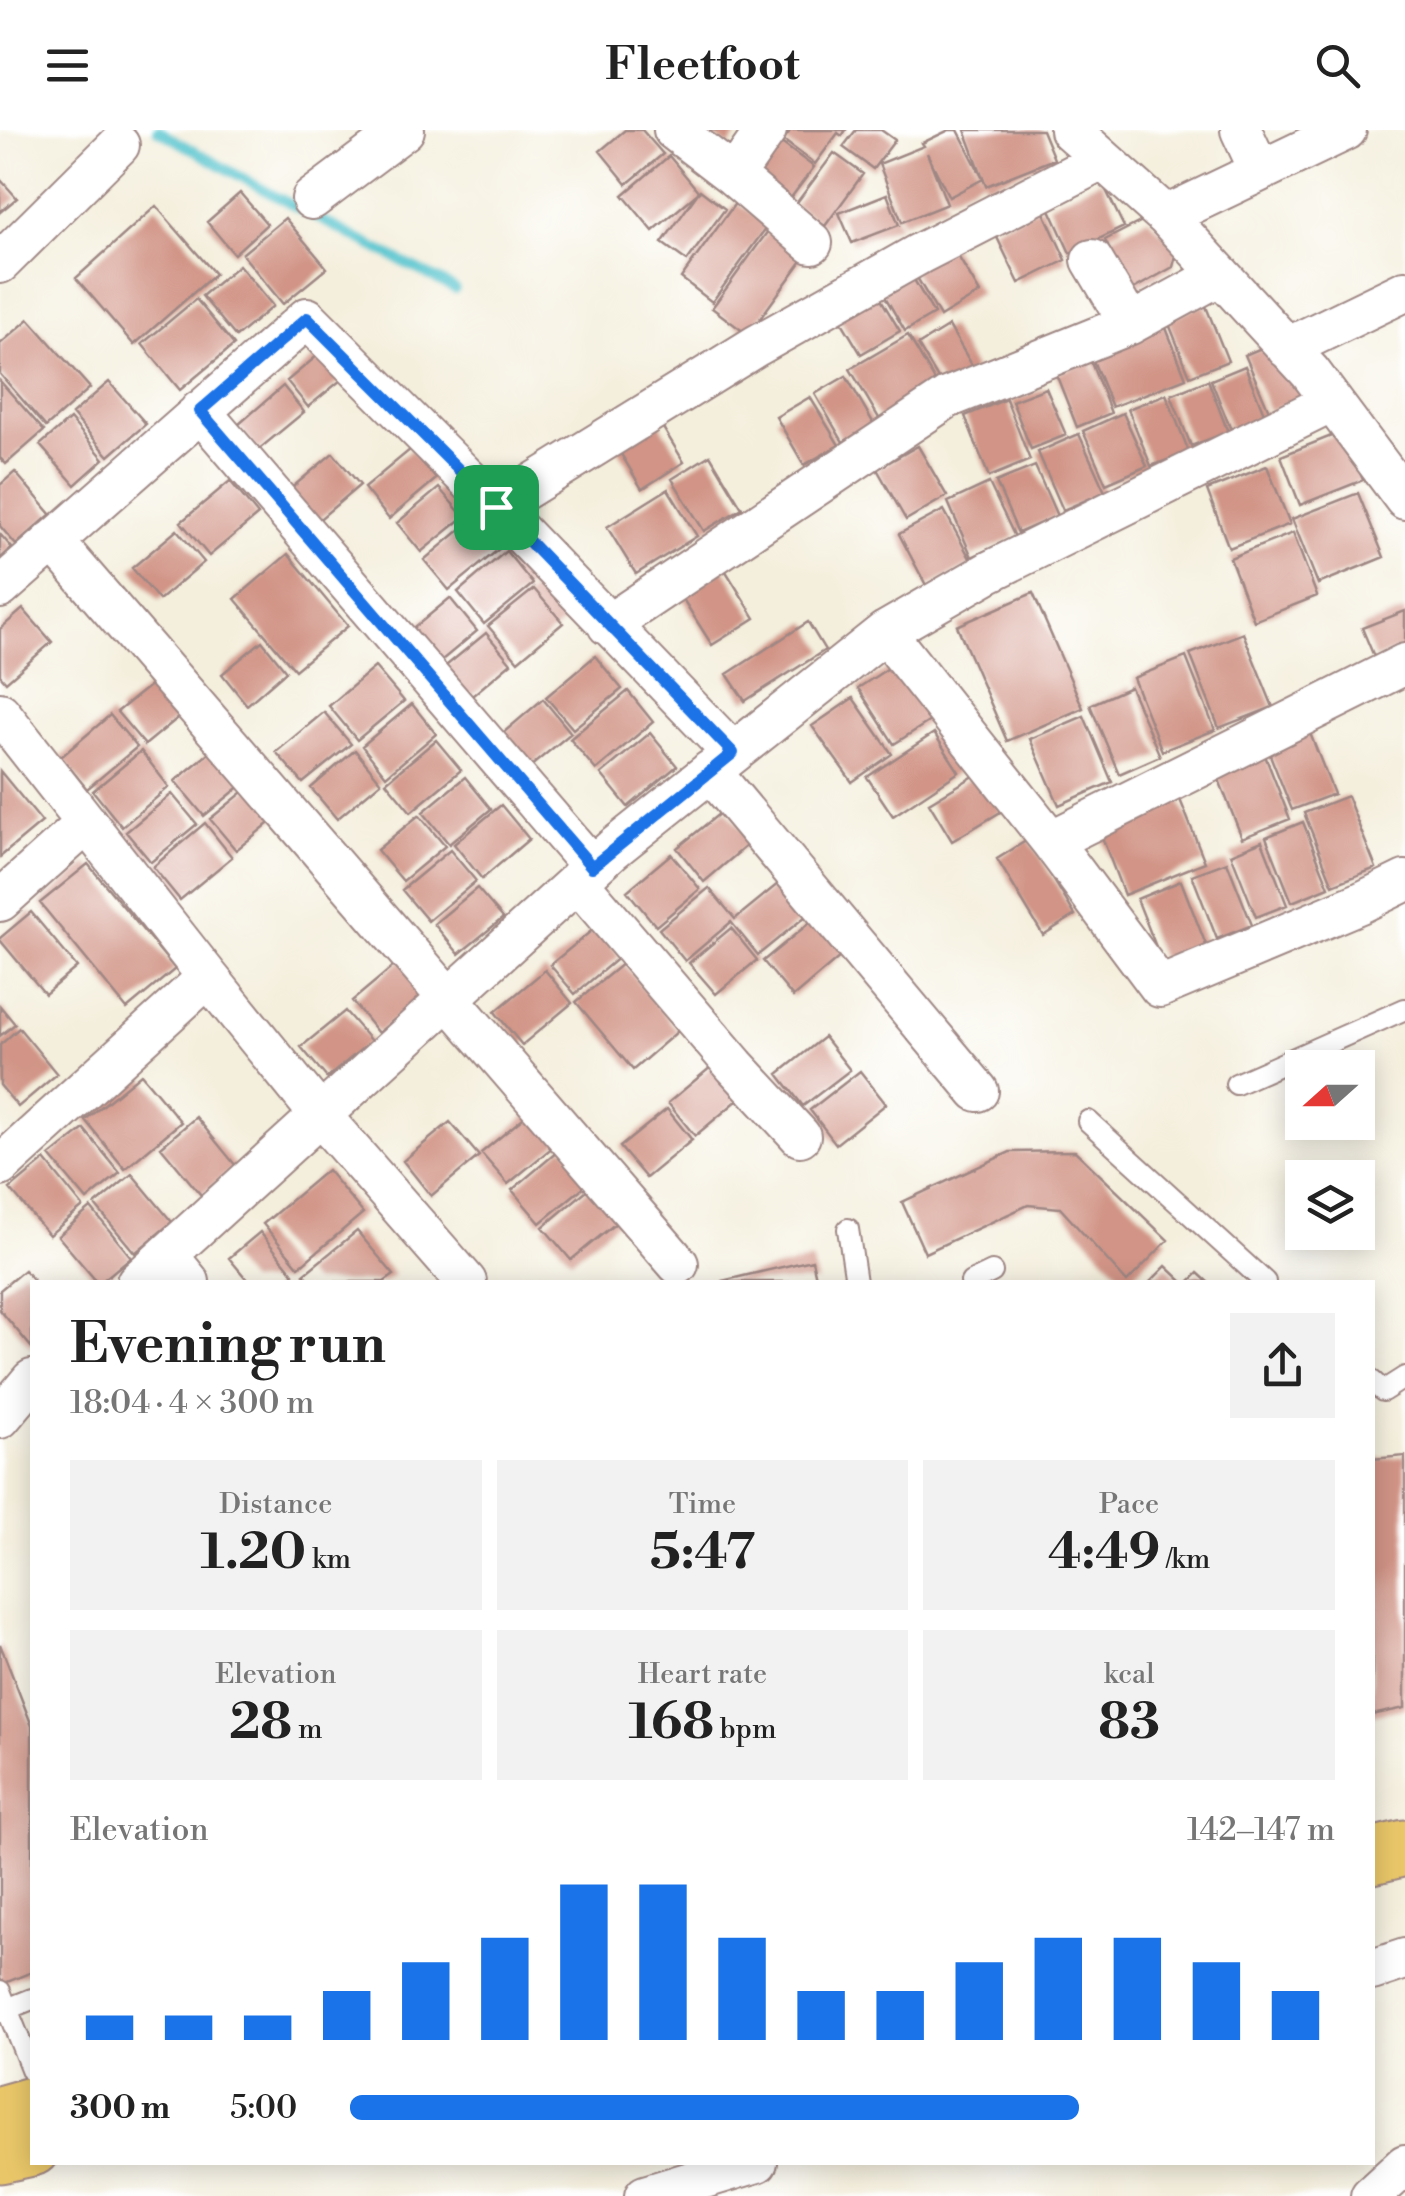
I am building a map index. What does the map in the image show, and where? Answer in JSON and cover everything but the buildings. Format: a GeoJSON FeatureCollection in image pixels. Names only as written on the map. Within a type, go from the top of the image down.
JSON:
{"type":"FeatureCollection","features":[{"type":"Feature","properties":{"kind":"main road"},"geometry":{"type":"LineString","coordinates":[[1375,1821],[1405,1815]]}},
{"type":"Feature","properties":{"kind":"main road"},"geometry":{"type":"LineString","coordinates":[[1375,1855],[1405,1848]]}},
{"type":"Feature","properties":{"kind":"main road"},"geometry":{"type":"LineString","coordinates":[[0,2114],[30,2106]]}},
{"type":"Feature","properties":{"kind":"main road"},"geometry":{"type":"LineString","coordinates":[[0,2155],[30,2148]]}},
{"type":"Feature","properties":{"kind":"street"},"geometry":{"type":"LineString","coordinates":[[312,200],[404,130]]}},
{"type":"Feature","properties":{"kind":"street"},"geometry":{"type":"LineString","coordinates":[[674,130],[812,243]]}},
{"type":"Feature","properties":{"kind":"street"},"geometry":{"type":"LineString","coordinates":[[734,176],[766,130]]}},
{"type":"Feature","properties":{"kind":"street"},"geometry":{"type":"LineString","coordinates":[[1070,130],[1166,216],[1310,372],[1405,499]]}},
{"type":"Feature","properties":{"kind":"street"},"geometry":{"type":"LineString","coordinates":[[1241,130],[1260,172]]}},
{"type":"Feature","properties":{"kind":"street"},"geometry":{"type":"LineString","coordinates":[[1166,216],[1346,130]]}},
{"type":"Feature","properties":{"kind":"street"},"geometry":{"type":"LineString","coordinates":[[0,262],[120,145]]}},
{"type":"Feature","properties":{"kind":"street"},"geometry":{"type":"LineString","coordinates":[[496,507],[756,346],[918,254],[1102,160]]}},
{"type":"Feature","properties":{"kind":"street"},"geometry":{"type":"LineString","coordinates":[[1092,260],[1130,324]]}},
{"type":"Feature","properties":{"kind":"street"},"geometry":{"type":"LineString","coordinates":[[608,625],[946,398],[1130,324],[1220,275]]}},
{"type":"Feature","properties":{"kind":"street"},"geometry":{"type":"LineString","coordinates":[[1288,348],[1405,291]]}},
{"type":"Feature","properties":{"kind":"street"},"geometry":{"type":"LineString","coordinates":[[0,588],[307,318],[608,625],[721,762],[978,1090]]}},
{"type":"Feature","properties":{"kind":"street"},"geometry":{"type":"LineString","coordinates":[[143,1280],[178,1269],[320,1115],[585,874],[884,632],[988,572],[1332,402]]}},
{"type":"Feature","properties":{"kind":"street"},"geometry":{"type":"LineString","coordinates":[[200,411],[585,874],[735,1066],[800,1136]]}},
{"type":"Feature","properties":{"kind":"street"},"geometry":{"type":"LineString","coordinates":[[53,541],[678,1264]]}},
{"type":"Feature","properties":{"kind":"street"},"geometry":{"type":"LineString","coordinates":[[884,632],[1051,841],[1160,988],[1360,904],[1405,881]]}},
{"type":"Feature","properties":{"kind":"street"},"geometry":{"type":"LineString","coordinates":[[1051,841],[1405,664]]}},
{"type":"Feature","properties":{"kind":"street"},"geometry":{"type":"LineString","coordinates":[[0,713],[320,1115],[464,1280]]}},
{"type":"Feature","properties":{"kind":"street"},"geometry":{"type":"LineString","coordinates":[[0,901],[86,822]]}},
{"type":"Feature","properties":{"kind":"street"},"geometry":{"type":"LineString","coordinates":[[0,1166],[208,977]]}},
{"type":"Feature","properties":{"kind":"street"},"geometry":{"type":"LineString","coordinates":[[0,1418],[30,1382]]}},
{"type":"Feature","properties":{"kind":"street"},"geometry":{"type":"LineString","coordinates":[[1375,1969],[1405,1959]]}},
{"type":"Feature","properties":{"kind":"street"},"geometry":{"type":"LineString","coordinates":[[668,2181],[743,2165]]}},
{"type":"Feature","properties":{"kind":"street"},"geometry":{"type":"LineString","coordinates":[[1371,2196],[1405,2165]]}},
{"type":"Feature","properties":{"kind":"lane"},"geometry":{"type":"LineString","coordinates":[[1236,1084],[1405,1009]]}},
{"type":"Feature","properties":{"kind":"lane"},"geometry":{"type":"LineString","coordinates":[[1088,1120],[1262,1280]]}},
{"type":"Feature","properties":{"kind":"lane"},"geometry":{"type":"LineString","coordinates":[[848,1229],[856,1280]]}},
{"type":"Feature","properties":{"kind":"lane"},"geometry":{"type":"LineString","coordinates":[[975,1280],[992,1272]]}},
{"type":"Feature","properties":{"kind":"lane"},"geometry":{"type":"LineString","coordinates":[[1375,1385],[1382,1391],[1405,1377]]}},
{"type":"Feature","properties":{"kind":"lane"},"geometry":{"type":"LineString","coordinates":[[30,1999],[4,2000],[30,2066]]}},
{"type":"Feature","properties":{"kind":"waterway"},"geometry":{"type":"LineString","coordinates":[[157,130],[455,289]]}},
{"type":"Feature","properties":{"kind":"route"},"geometry":{"type":"LineString","coordinates":[[307,318],[496,507],[733,753],[592,867],[200,411],[307,318]]}}]}
